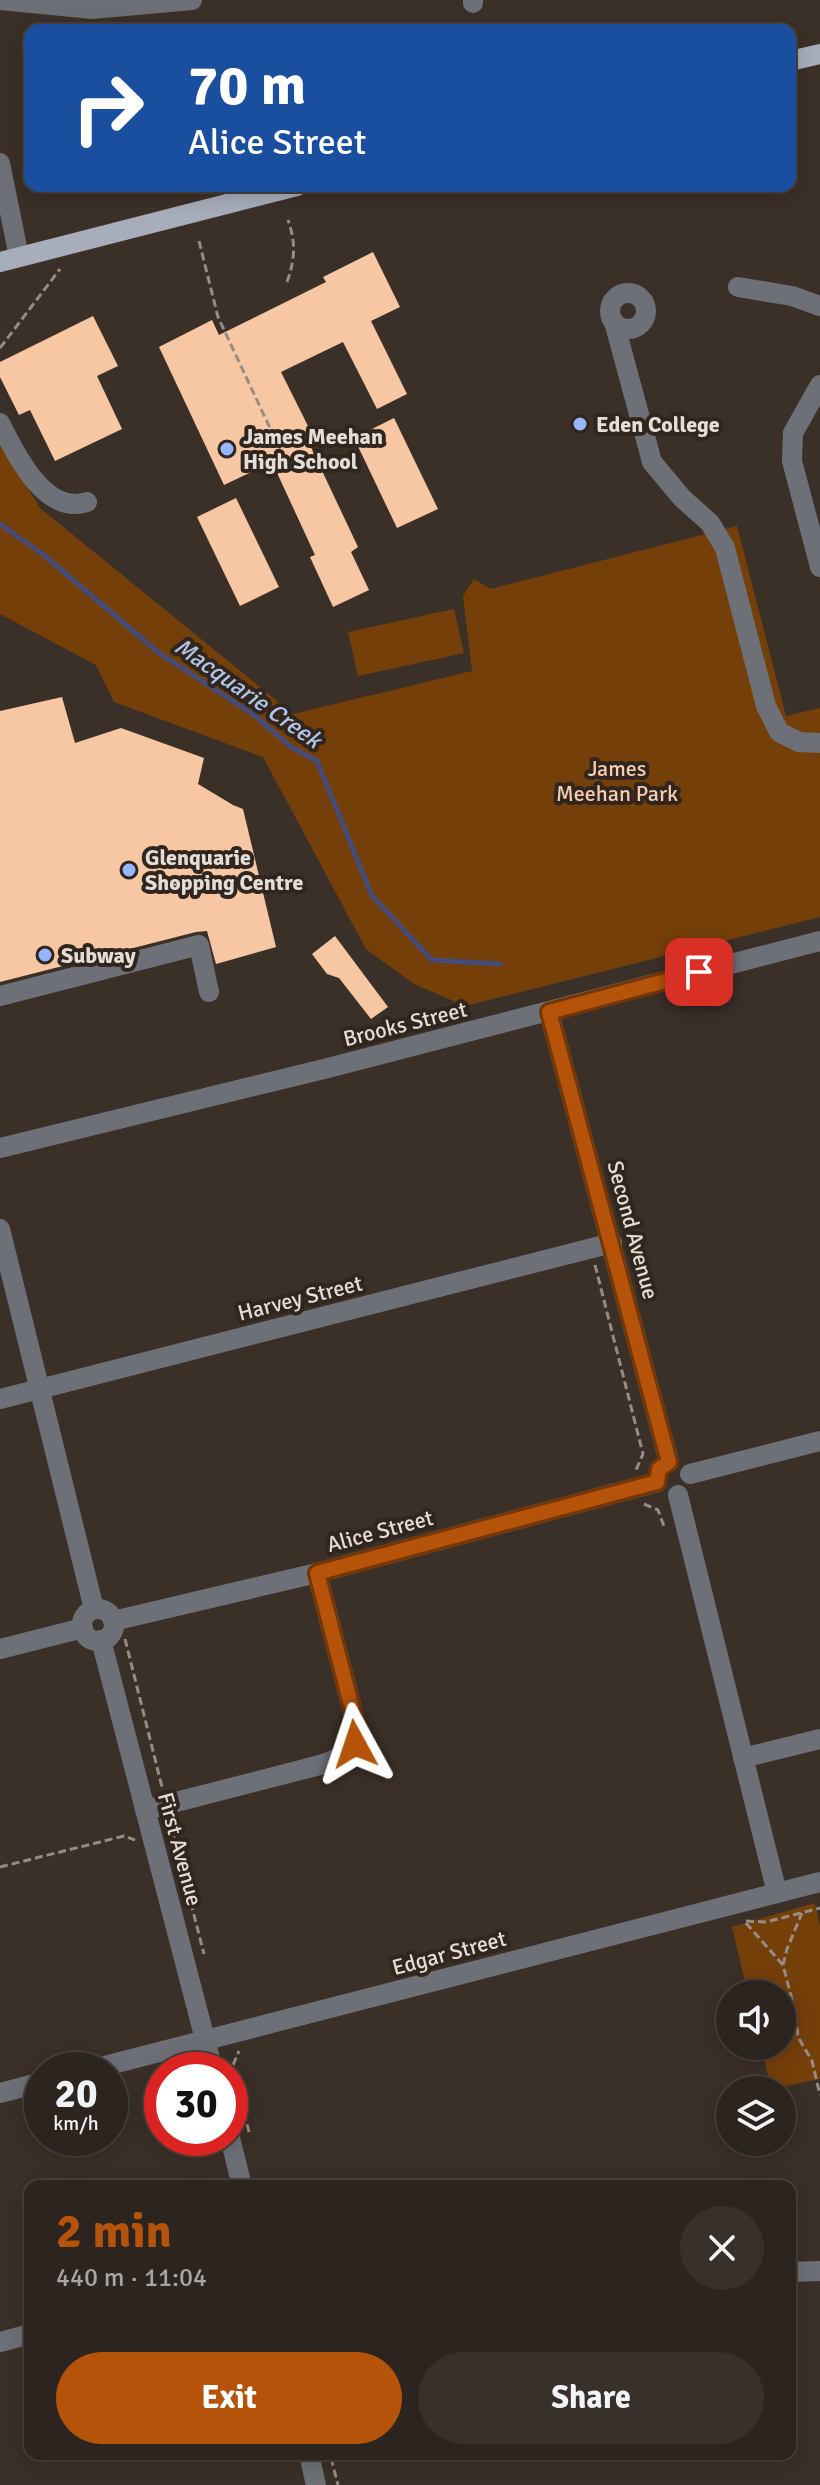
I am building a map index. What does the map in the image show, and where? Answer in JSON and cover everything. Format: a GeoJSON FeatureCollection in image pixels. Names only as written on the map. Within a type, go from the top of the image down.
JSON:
{"type":"FeatureCollection","features":[{"type":"Feature","properties":{"kind":"main road"},"geometry":{"type":"LineString","coordinates":[[796,60],[820,54]]}},
{"type":"Feature","properties":{"kind":"main road"},"geometry":{"type":"LineString","coordinates":[[9,259],[273,192]]}},
{"type":"Feature","properties":{"kind":"street"},"geometry":{"type":"LineString","coordinates":[[0,0],[92,9],[192,0]]}},
{"type":"Feature","properties":{"kind":"street"},"geometry":{"type":"LineString","coordinates":[[0,163],[9,259]]}},
{"type":"Feature","properties":{"kind":"street"},"geometry":{"type":"LineString","coordinates":[[738,287],[792,296],[820,306]]}},
{"type":"Feature","properties":{"kind":"street"},"geometry":{"type":"LineString","coordinates":[[614,322],[652,462],[682,498],[710,523],[725,548],[766,706],[779,732],[799,742],[820,743]]}},
{"type":"Feature","properties":{"kind":"street"},"geometry":{"type":"LineString","coordinates":[[820,385],[793,433],[792,461],[820,567]]}},
{"type":"Feature","properties":{"kind":"street"},"geometry":{"type":"LineString","coordinates":[[0,423],[29,475],[53,497],[67,504],[87,502]]}},
{"type":"Feature","properties":{"kind":"street","name":"Brooks Street"},"geometry":{"type":"LineString","coordinates":[[0,1148],[549,1012],[820,941]]}},
{"type":"Feature","properties":{"kind":"street"},"geometry":{"type":"LineString","coordinates":[[0,996],[199,945],[209,992]]}},
{"type":"Feature","properties":{"kind":"street","name":"Second Avenue"},"geometry":{"type":"LineString","coordinates":[[549,1012],[669,1462]]}},
{"type":"Feature","properties":{"kind":"street"},"geometry":{"type":"LineString","coordinates":[[0,1229],[94,1609]]}},
{"type":"Feature","properties":{"kind":"street","name":"Harvey Street"},"geometry":{"type":"LineString","coordinates":[[0,1399],[612,1243]]}},
{"type":"Feature","properties":{"kind":"street"},"geometry":{"type":"LineString","coordinates":[[690,1474],[820,1441]]}},
{"type":"Feature","properties":{"kind":"street"},"geometry":{"type":"LineString","coordinates":[[669,1462],[682,1464],[690,1474],[688,1487],[678,1495],[664,1493],[657,1482],[659,1469],[669,1462]]}},
{"type":"Feature","properties":{"kind":"street","name":"Alice Street"},"geometry":{"type":"LineString","coordinates":[[118,1627],[657,1482]]}},
{"type":"Feature","properties":{"kind":"street"},"geometry":{"type":"LineString","coordinates":[[678,1495],[777,1893]]}},
{"type":"Feature","properties":{"kind":"street"},"geometry":{"type":"LineString","coordinates":[[145,1810],[320,1765],[340,1758],[355,1744],[357,1728],[317,1573]]}},
{"type":"Feature","properties":{"kind":"street"},"geometry":{"type":"LineString","coordinates":[[94,1609],[103,1610],[118,1627],[101,1640],[90,1638],[83,1628],[85,1616],[94,1609]]}},
{"type":"Feature","properties":{"kind":"street"},"geometry":{"type":"LineString","coordinates":[[0,1649],[83,1628]]}},
{"type":"Feature","properties":{"kind":"street","name":"First Avenue"},"geometry":{"type":"LineString","coordinates":[[101,1640],[145,1810],[216,2038],[215,2052]]}},
{"type":"Feature","properties":{"kind":"street"},"geometry":{"type":"LineString","coordinates":[[743,1758],[820,1739]]}},
{"type":"Feature","properties":{"kind":"street","name":"Edgar Street"},"geometry":{"type":"LineString","coordinates":[[128,2060],[820,1882]]}},
{"type":"Feature","properties":{"kind":"street"},"geometry":{"type":"LineString","coordinates":[[0,2093],[24,2087]]}},
{"type":"Feature","properties":{"kind":"street"},"geometry":{"type":"LineString","coordinates":[[234,2156],[240,2180]]}},
{"type":"Feature","properties":{"kind":"street"},"geometry":{"type":"LineString","coordinates":[[796,2272],[820,2271]]}},
{"type":"Feature","properties":{"kind":"street"},"geometry":{"type":"LineString","coordinates":[[0,2342],[24,2336]]}},
{"type":"Feature","properties":{"kind":"street"},"geometry":{"type":"LineString","coordinates":[[310,2460],[316,2485]]}},
{"type":"Feature","properties":{"kind":"path"},"geometry":{"type":"LineString","coordinates":[[287,282],[295,262],[293,233],[288,220]]}},
{"type":"Feature","properties":{"kind":"path"},"geometry":{"type":"LineString","coordinates":[[199,241],[218,317],[285,460]]}},
{"type":"Feature","properties":{"kind":"path"},"geometry":{"type":"LineString","coordinates":[[0,348],[60,269]]}},
{"type":"Feature","properties":{"kind":"path"},"geometry":{"type":"LineString","coordinates":[[636,1473],[643,1454]]}},
{"type":"Feature","properties":{"kind":"path"},"geometry":{"type":"LineString","coordinates":[[642,1501],[646,1507],[658,1510],[661,1516]]}},
{"type":"Feature","properties":{"kind":"path"},"geometry":{"type":"LineString","coordinates":[[118,1627],[206,1960]]}},
{"type":"Feature","properties":{"kind":"path"},"geometry":{"type":"LineString","coordinates":[[0,1867],[124,1836],[135,1840]]}},
{"type":"Feature","properties":{"kind":"path"},"geometry":{"type":"LineString","coordinates":[[783,1965],[803,1912]]}},
{"type":"Feature","properties":{"kind":"path"},"geometry":{"type":"LineString","coordinates":[[744,1921],[783,1965],[796,2015],[798,2037],[812,2061],[820,2095]]}},
{"type":"Feature","properties":{"kind":"path"},"geometry":{"type":"LineString","coordinates":[[216,2038],[252,2144]]}},
{"type":"Feature","properties":{"kind":"path"},"geometry":{"type":"LineString","coordinates":[[332,2460],[338,2485]]}},
{"type":"Feature","properties":{"kind":"green space","name":"James Meehan Park"},"geometry":{"type":"Polygon","coordinates":[[[0,442],[40,508],[293,714],[472,671],[463,596],[474,579],[490,589],[737,526],[786,716],[820,708],[820,917],[465,1006],[414,984],[366,949],[263,757],[114,702],[96,665],[0,614],[0,442]]]}},
{"type":"Feature","properties":{"kind":"green space"},"geometry":{"type":"Polygon","coordinates":[[[454,609],[464,653],[358,676],[348,632],[454,609]]]}},
{"type":"Feature","properties":{"kind":"green space"},"geometry":{"type":"Polygon","coordinates":[[[815,1903],[820,1927],[820,2079],[796,2084],[796,2076],[768,2076],[764,2060],[796,2060],[796,1980],[745,1980],[732,1927],[815,1903]]]}},
{"type":"Feature","properties":{"kind":"building"},"geometry":{"type":"Polygon","coordinates":[[[373,252],[400,307],[371,321],[407,394],[377,409],[343,342],[281,372],[313,436],[307,439],[358,547],[351,552],[369,590],[333,607],[310,557],[315,555],[272,462],[224,485],[159,347],[212,320],[219,335],[326,282],[323,277],[373,252]]]}},
{"type":"Feature","properties":{"kind":"building"},"geometry":{"type":"Polygon","coordinates":[[[93,316],[118,366],[97,376],[122,429],[55,461],[30,410],[19,415],[0,377],[0,362],[93,316]]]}},
{"type":"Feature","properties":{"kind":"building"},"geometry":{"type":"Polygon","coordinates":[[[394,418],[438,509],[397,528],[354,438],[394,418]]]}},
{"type":"Feature","properties":{"kind":"building"},"geometry":{"type":"Polygon","coordinates":[[[236,498],[279,587],[240,606],[197,517],[236,498]]]}},
{"type":"Feature","properties":{"kind":"building","name":"Glenquarie Shopping Centre"},"geometry":{"type":"Polygon","coordinates":[[[62,697],[75,743],[121,728],[204,758],[198,784],[243,809],[276,947],[216,964],[207,931],[196,932],[0,982],[0,711],[62,697]]]}},
{"type":"Feature","properties":{"kind":"building"},"geometry":{"type":"Polygon","coordinates":[[[335,936],[388,1007],[371,1019],[339,978],[327,974],[312,954],[335,936]]]}},
{"type":"Feature","properties":{"kind":"waterway","name":"Macquarie Creek"},"geometry":{"type":"LineString","coordinates":[[0,524],[45,556],[159,653],[254,715],[291,747],[317,761],[372,896],[432,960],[500,964]]}},
{"type":"Feature","properties":{"kind":"place","name":"Eden College"},"geometry":{"type":"Point","coordinates":[580,424]}},
{"type":"Feature","properties":{"kind":"place","name":"James Meehan High School"},"geometry":{"type":"Point","coordinates":[227,449]}},
{"type":"Feature","properties":{"kind":"place","name":"Glenquarie Shopping Centre"},"geometry":{"type":"Point","coordinates":[129,870]}},
{"type":"Feature","properties":{"kind":"place","name":"Subway"},"geometry":{"type":"Point","coordinates":[45,955]}},
{"type":"Feature","properties":{"kind":"route"},"geometry":{"type":"LineString","coordinates":[[355,1744],[357,1728],[317,1573],[657,1482],[659,1469],[669,1462],[549,1012],[699,972]]}}]}
